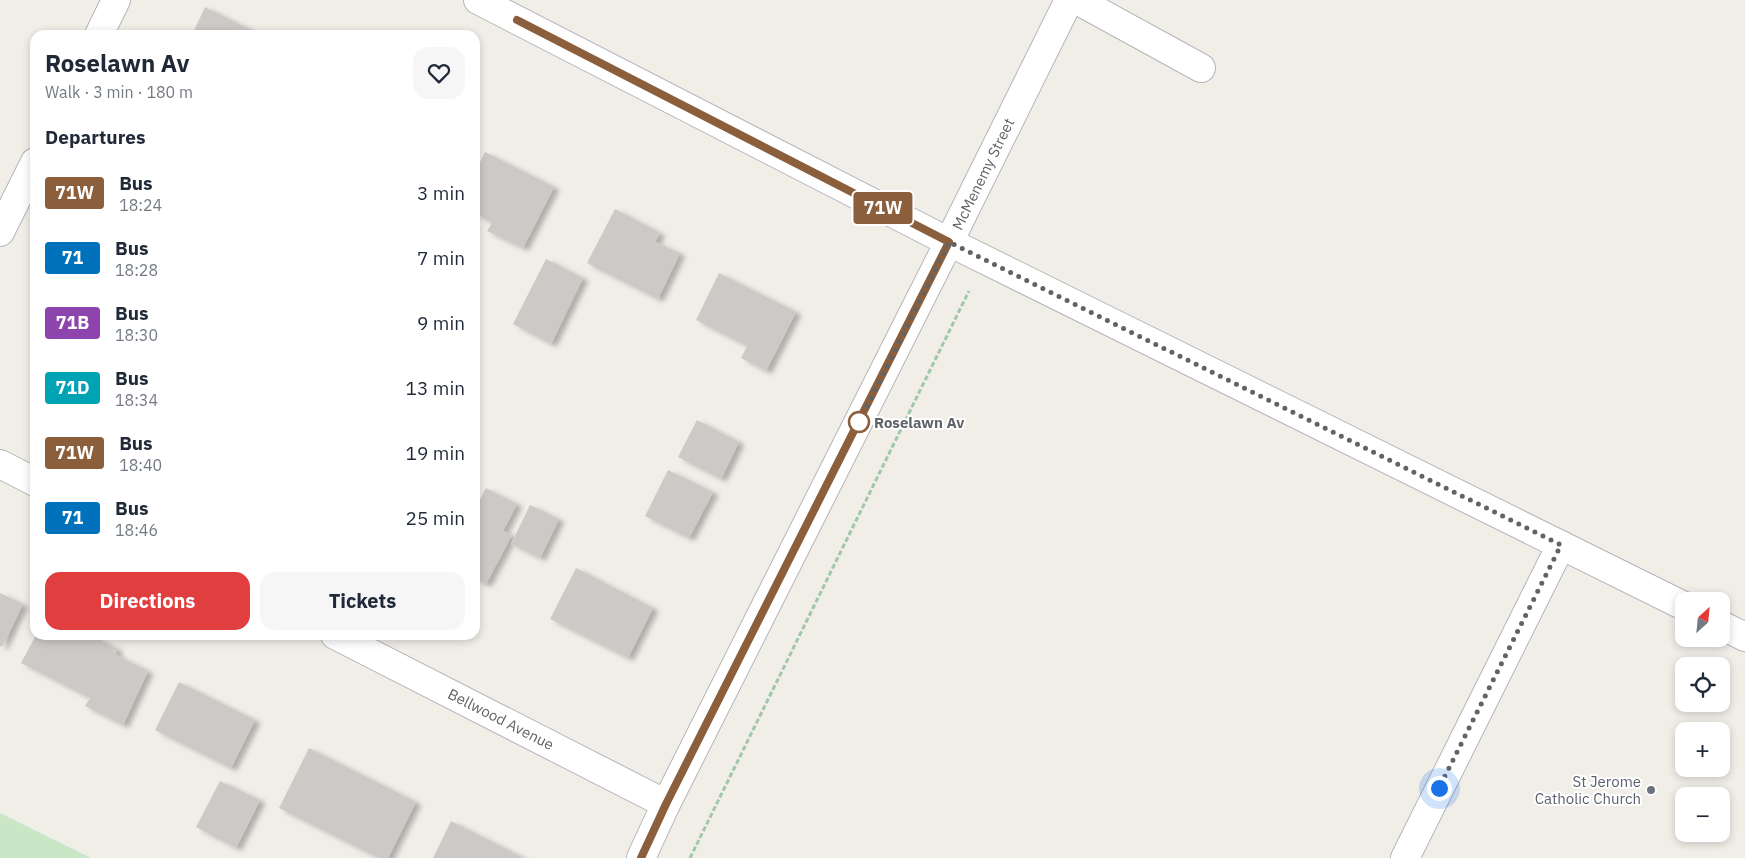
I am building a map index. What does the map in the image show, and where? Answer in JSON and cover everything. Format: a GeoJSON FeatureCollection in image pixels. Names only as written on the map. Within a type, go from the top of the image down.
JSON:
{"type":"FeatureCollection","features":[{"type":"Feature","properties":{"kind":"street"},"geometry":{"type":"LineString","coordinates":[[101,30],[116,0]]}},
{"type":"Feature","properties":{"kind":"street"},"geometry":{"type":"LineString","coordinates":[[478,0],[522,10],[949,242],[1675,602]]}},
{"type":"Feature","properties":{"kind":"street","name":"McMenemy Street"},"geometry":{"type":"LineString","coordinates":[[641,858],[666,804],[1069,0]]}},
{"type":"Feature","properties":{"kind":"street"},"geometry":{"type":"LineString","coordinates":[[1077,0],[1201,68]]}},
{"type":"Feature","properties":{"kind":"street"},"geometry":{"type":"LineString","coordinates":[[0,232],[30,172]]}},
{"type":"Feature","properties":{"kind":"street"},"geometry":{"type":"LineString","coordinates":[[0,464],[30,479]]}},
{"type":"Feature","properties":{"kind":"street"},"geometry":{"type":"LineString","coordinates":[[1405,858],[1561,545]]}},
{"type":"Feature","properties":{"kind":"street"},"geometry":{"type":"LineString","coordinates":[[1730,630],[1745,637]]}},
{"type":"Feature","properties":{"kind":"street","name":"Bellwood Avenue"},"geometry":{"type":"LineString","coordinates":[[345,640],[666,804]]}},
{"type":"Feature","properties":{"kind":"path"},"geometry":{"type":"LineString","coordinates":[[690,858],[984,259]]}},
{"type":"Feature","properties":{"kind":"green space"},"geometry":{"type":"Polygon","coordinates":[[[0,813],[91,858],[0,858],[0,813]]]}},
{"type":"Feature","properties":{"kind":"building"},"geometry":{"type":"Polygon","coordinates":[[[205,7],[251,30],[194,30],[205,7]]]}},
{"type":"Feature","properties":{"kind":"building"},"geometry":{"type":"Polygon","coordinates":[[[485,152],[554,187],[523,248],[487,231],[492,223],[480,216],[480,162],[485,152]]]}},
{"type":"Feature","properties":{"kind":"building"},"geometry":{"type":"Polygon","coordinates":[[[615,209],[660,233],[655,242],[680,253],[658,299],[587,263],[615,209]]]}},
{"type":"Feature","properties":{"kind":"building"},"geometry":{"type":"Polygon","coordinates":[[[546,259],[583,278],[551,344],[513,324],[546,259]]]}},
{"type":"Feature","properties":{"kind":"building"},"geometry":{"type":"Polygon","coordinates":[[[719,273],[796,312],[766,371],[741,358],[747,346],[696,320],[719,273]]]}},
{"type":"Feature","properties":{"kind":"building"},"geometry":{"type":"Polygon","coordinates":[[[697,420],[739,442],[721,479],[678,457],[697,420]]]}},
{"type":"Feature","properties":{"kind":"building"},"geometry":{"type":"Polygon","coordinates":[[[668,470],[713,492],[689,538],[645,516],[668,470]]]}},
{"type":"Feature","properties":{"kind":"building"},"geometry":{"type":"Polygon","coordinates":[[[486,488],[517,504],[503,531],[512,535],[486,584],[480,581],[480,499],[486,488]]]}},
{"type":"Feature","properties":{"kind":"building"},"geometry":{"type":"Polygon","coordinates":[[[530,505],[559,519],[540,558],[511,544],[530,505]]]}},
{"type":"Feature","properties":{"kind":"building"},"geometry":{"type":"Polygon","coordinates":[[[576,568],[653,608],[628,658],[550,619],[576,568]]]}},
{"type":"Feature","properties":{"kind":"building"},"geometry":{"type":"Polygon","coordinates":[[[0,593],[23,604],[2,647],[0,646],[0,593]]]}},
{"type":"Feature","properties":{"kind":"building"},"geometry":{"type":"Polygon","coordinates":[[[33,640],[100,640],[118,649],[115,654],[148,671],[123,725],[85,706],[90,698],[21,663],[33,640]]]}},
{"type":"Feature","properties":{"kind":"building"},"geometry":{"type":"Polygon","coordinates":[[[179,682],[255,720],[231,768],[155,730],[179,682]]]}},
{"type":"Feature","properties":{"kind":"building"},"geometry":{"type":"Polygon","coordinates":[[[309,748],[416,802],[388,858],[379,858],[279,808],[309,748]]]}},
{"type":"Feature","properties":{"kind":"building"},"geometry":{"type":"Polygon","coordinates":[[[220,781],[260,800],[236,848],[196,827],[220,781]]]}},
{"type":"Feature","properties":{"kind":"building"},"geometry":{"type":"Polygon","coordinates":[[[451,821],[524,858],[433,858],[451,821]]]}},
{"type":"Feature","properties":{"kind":"bus line","name":"71W"},"geometry":{"type":"LineString","coordinates":[[517,20],[949,242],[666,804],[641,858]]}},
{"type":"Feature","properties":{"kind":"place","name":"Roselawn Av"},"geometry":{"type":"Point","coordinates":[859,422]}},
{"type":"Feature","properties":{"kind":"place","name":"St Jerome Catholic Church"},"geometry":{"type":"Point","coordinates":[1651,790]}},
{"type":"Feature","properties":{"kind":"route"},"geometry":{"type":"LineString","coordinates":[[859,422],[949,242],[1561,545],[1439,788]]}}]}
